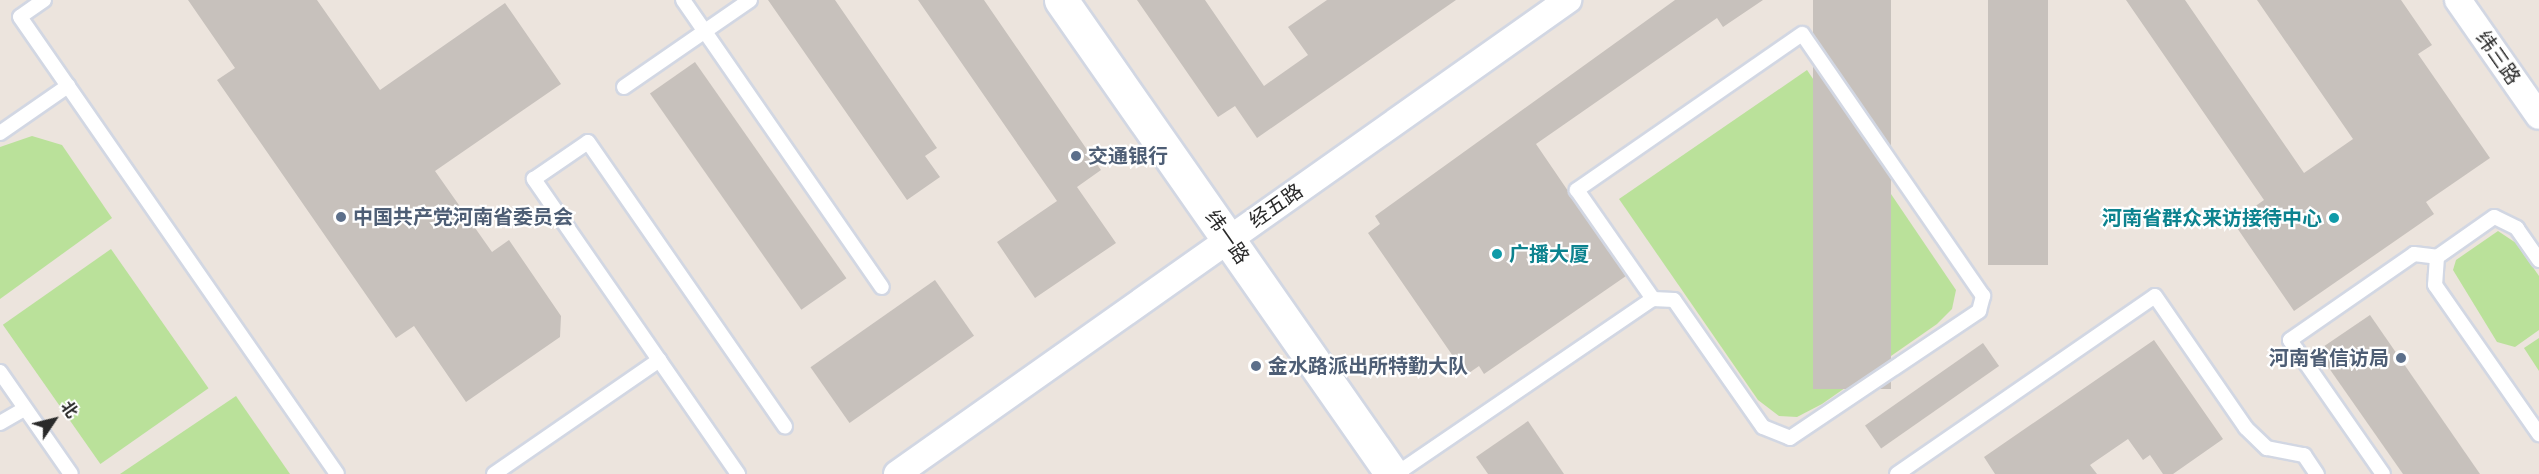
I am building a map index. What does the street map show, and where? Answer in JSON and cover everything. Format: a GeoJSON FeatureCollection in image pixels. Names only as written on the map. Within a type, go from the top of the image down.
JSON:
{"type":"FeatureCollection","features":[{"type":"Feature","properties":{"kind":"street","name":"纬一路"},"geometry":{"type":"LineString","coordinates":[[1061,0],[1394,474]]}},
{"type":"Feature","properties":{"kind":"street","name":"经五路"},"geometry":{"type":"LineString","coordinates":[[897,474],[1568,0]]}},
{"type":"Feature","properties":{"kind":"street","name":"纬三路"},"geometry":{"type":"LineString","coordinates":[[2458,0],[2539,116]]}},
{"type":"Feature","properties":{"kind":"lane"},"geometry":{"type":"LineString","coordinates":[[44,0],[20,16],[337,474]]}},
{"type":"Feature","properties":{"kind":"lane"},"geometry":{"type":"LineString","coordinates":[[683,0],[882,287]]}},
{"type":"Feature","properties":{"kind":"lane"},"geometry":{"type":"LineString","coordinates":[[624,87],[750,0]]}},
{"type":"Feature","properties":{"kind":"lane"},"geometry":{"type":"LineString","coordinates":[[1394,474],[1653,299],[1674,300],[1763,427],[1790,438],[1979,311],[1983,296],[1802,34],[1577,190],[1653,299]]}},
{"type":"Feature","properties":{"kind":"lane"},"geometry":{"type":"LineString","coordinates":[[0,133],[68,86]]}},
{"type":"Feature","properties":{"kind":"lane"},"geometry":{"type":"LineString","coordinates":[[738,474],[534,179],[588,142],[785,427]]}},
{"type":"Feature","properties":{"kind":"lane"},"geometry":{"type":"LineString","coordinates":[[2383,474],[2290,340],[2414,254],[2437,256],[2494,217],[2517,228],[2539,260]]}},
{"type":"Feature","properties":{"kind":"lane"},"geometry":{"type":"LineString","coordinates":[[2437,256],[2435,285],[2539,434]]}},
{"type":"Feature","properties":{"kind":"lane"},"geometry":{"type":"LineString","coordinates":[[1902,473],[2155,296],[2246,429],[2267,448],[2304,455],[2317,474]]}},
{"type":"Feature","properties":{"kind":"lane"},"geometry":{"type":"LineString","coordinates":[[494,474],[658,360]]}},
{"type":"Feature","properties":{"kind":"lane"},"geometry":{"type":"LineString","coordinates":[[0,372],[71,474]]}},
{"type":"Feature","properties":{"kind":"lane"},"geometry":{"type":"LineString","coordinates":[[0,423],[24,409]]}},
{"type":"Feature","properties":{"kind":"green space"},"geometry":{"type":"Polygon","coordinates":[[[1807,70],[1956,290],[1952,309],[1937,324],[1822,404],[1797,417],[1779,416],[1758,400],[1619,199],[1807,70]]]}},
{"type":"Feature","properties":{"kind":"green space"},"geometry":{"type":"Polygon","coordinates":[[[32,136],[62,145],[112,218],[0,299],[0,147],[32,136]]]}},
{"type":"Feature","properties":{"kind":"green space"},"geometry":{"type":"Polygon","coordinates":[[[2498,231],[2516,243],[2539,276],[2539,330],[2515,347],[2497,342],[2453,270],[2456,260],[2498,231]]]}},
{"type":"Feature","properties":{"kind":"green space"},"geometry":{"type":"Polygon","coordinates":[[[111,249],[209,388],[100,464],[3,325],[111,249]]]}},
{"type":"Feature","properties":{"kind":"green space"},"geometry":{"type":"Polygon","coordinates":[[[2539,338],[2539,371],[2524,348],[2539,338]]]}},
{"type":"Feature","properties":{"kind":"green space"},"geometry":{"type":"Polygon","coordinates":[[[236,396],[290,474],[120,474],[236,396]]]}},
{"type":"Feature","properties":{"kind":"building"},"geometry":{"type":"Polygon","coordinates":[[[188,0],[317,0],[380,90],[505,3],[561,84],[435,171],[492,252],[509,240],[561,316],[560,337],[466,402],[414,326],[396,338],[217,80],[235,68],[188,0]]]}},
{"type":"Feature","properties":{"kind":"building"},"geometry":{"type":"Polygon","coordinates":[[[768,0],[835,0],[937,148],[925,156],[940,177],[907,200],[768,0]]]}},
{"type":"Feature","properties":{"kind":"building"},"geometry":{"type":"Polygon","coordinates":[[[918,0],[984,0],[1101,170],[1077,187],[1116,243],[1035,298],[997,242],[1057,201],[918,0]]]}},
{"type":"Feature","properties":{"kind":"building"},"geometry":{"type":"Polygon","coordinates":[[[1137,0],[1205,0],[1264,86],[1308,55],[1288,27],[1327,0],[1456,0],[1257,138],[1235,106],[1218,117],[1137,0]]]}},
{"type":"Feature","properties":{"kind":"building","name":"广播大厦"},"geometry":{"type":"Polygon","coordinates":[[[1675,0],[1763,0],[1723,27],[1717,18],[1536,144],[1626,276],[1484,374],[1479,366],[1466,375],[1368,233],[1380,224],[1375,216],[1675,0]]]}},
{"type":"Feature","properties":{"kind":"building"},"geometry":{"type":"Polygon","coordinates":[[[1813,0],[1891,0],[1891,389],[1813,389],[1813,0]]]}},
{"type":"Feature","properties":{"kind":"building"},"geometry":{"type":"Polygon","coordinates":[[[1988,0],[2048,0],[2048,265],[1988,265],[1988,0]]]}},
{"type":"Feature","properties":{"kind":"building"},"geometry":{"type":"Polygon","coordinates":[[[2126,0],[2185,0],[2304,173],[2353,139],[2257,0],[2401,0],[2432,45],[2418,54],[2490,158],[2426,202],[2434,214],[2294,311],[2233,222],[2264,200],[2126,0]]]}},
{"type":"Feature","properties":{"kind":"building"},"geometry":{"type":"Polygon","coordinates":[[[695,62],[846,278],[801,310],[650,94],[695,62]]]}},
{"type":"Feature","properties":{"kind":"building"},"geometry":{"type":"Polygon","coordinates":[[[935,280],[974,336],[849,423],[810,367],[935,280]]]}},
{"type":"Feature","properties":{"kind":"building"},"geometry":{"type":"Polygon","coordinates":[[[2370,315],[2480,474],[2403,474],[2317,351],[2370,315]]]}},
{"type":"Feature","properties":{"kind":"building"},"geometry":{"type":"Polygon","coordinates":[[[2154,340],[2223,439],[2173,474],[2163,474],[2150,455],[2143,460],[2128,439],[2090,465],[2097,474],[1995,474],[1984,457],[2154,340]]]}},
{"type":"Feature","properties":{"kind":"building"},"geometry":{"type":"Polygon","coordinates":[[[1983,343],[1999,366],[1881,449],[1865,426],[1983,343]]]}},
{"type":"Feature","properties":{"kind":"building"},"geometry":{"type":"Polygon","coordinates":[[[1528,421],[1564,474],[1488,474],[1476,457],[1528,421]]]}},
{"type":"Feature","properties":{"kind":"place","name":"交通银行"},"geometry":{"type":"Point","coordinates":[1076,156]}},
{"type":"Feature","properties":{"kind":"place","name":"中国共产党河南省委员会"},"geometry":{"type":"Point","coordinates":[341,217]}},
{"type":"Feature","properties":{"kind":"place","name":"河南省群众来访接待中心"},"geometry":{"type":"Point","coordinates":[2334,218]}},
{"type":"Feature","properties":{"kind":"place","name":"广播大厦"},"geometry":{"type":"Point","coordinates":[1497,254]}},
{"type":"Feature","properties":{"kind":"place","name":"河南省信访局"},"geometry":{"type":"Point","coordinates":[2401,358]}},
{"type":"Feature","properties":{"kind":"place","name":"金水路派出所特勤大队"},"geometry":{"type":"Point","coordinates":[1256,366]}}]}
